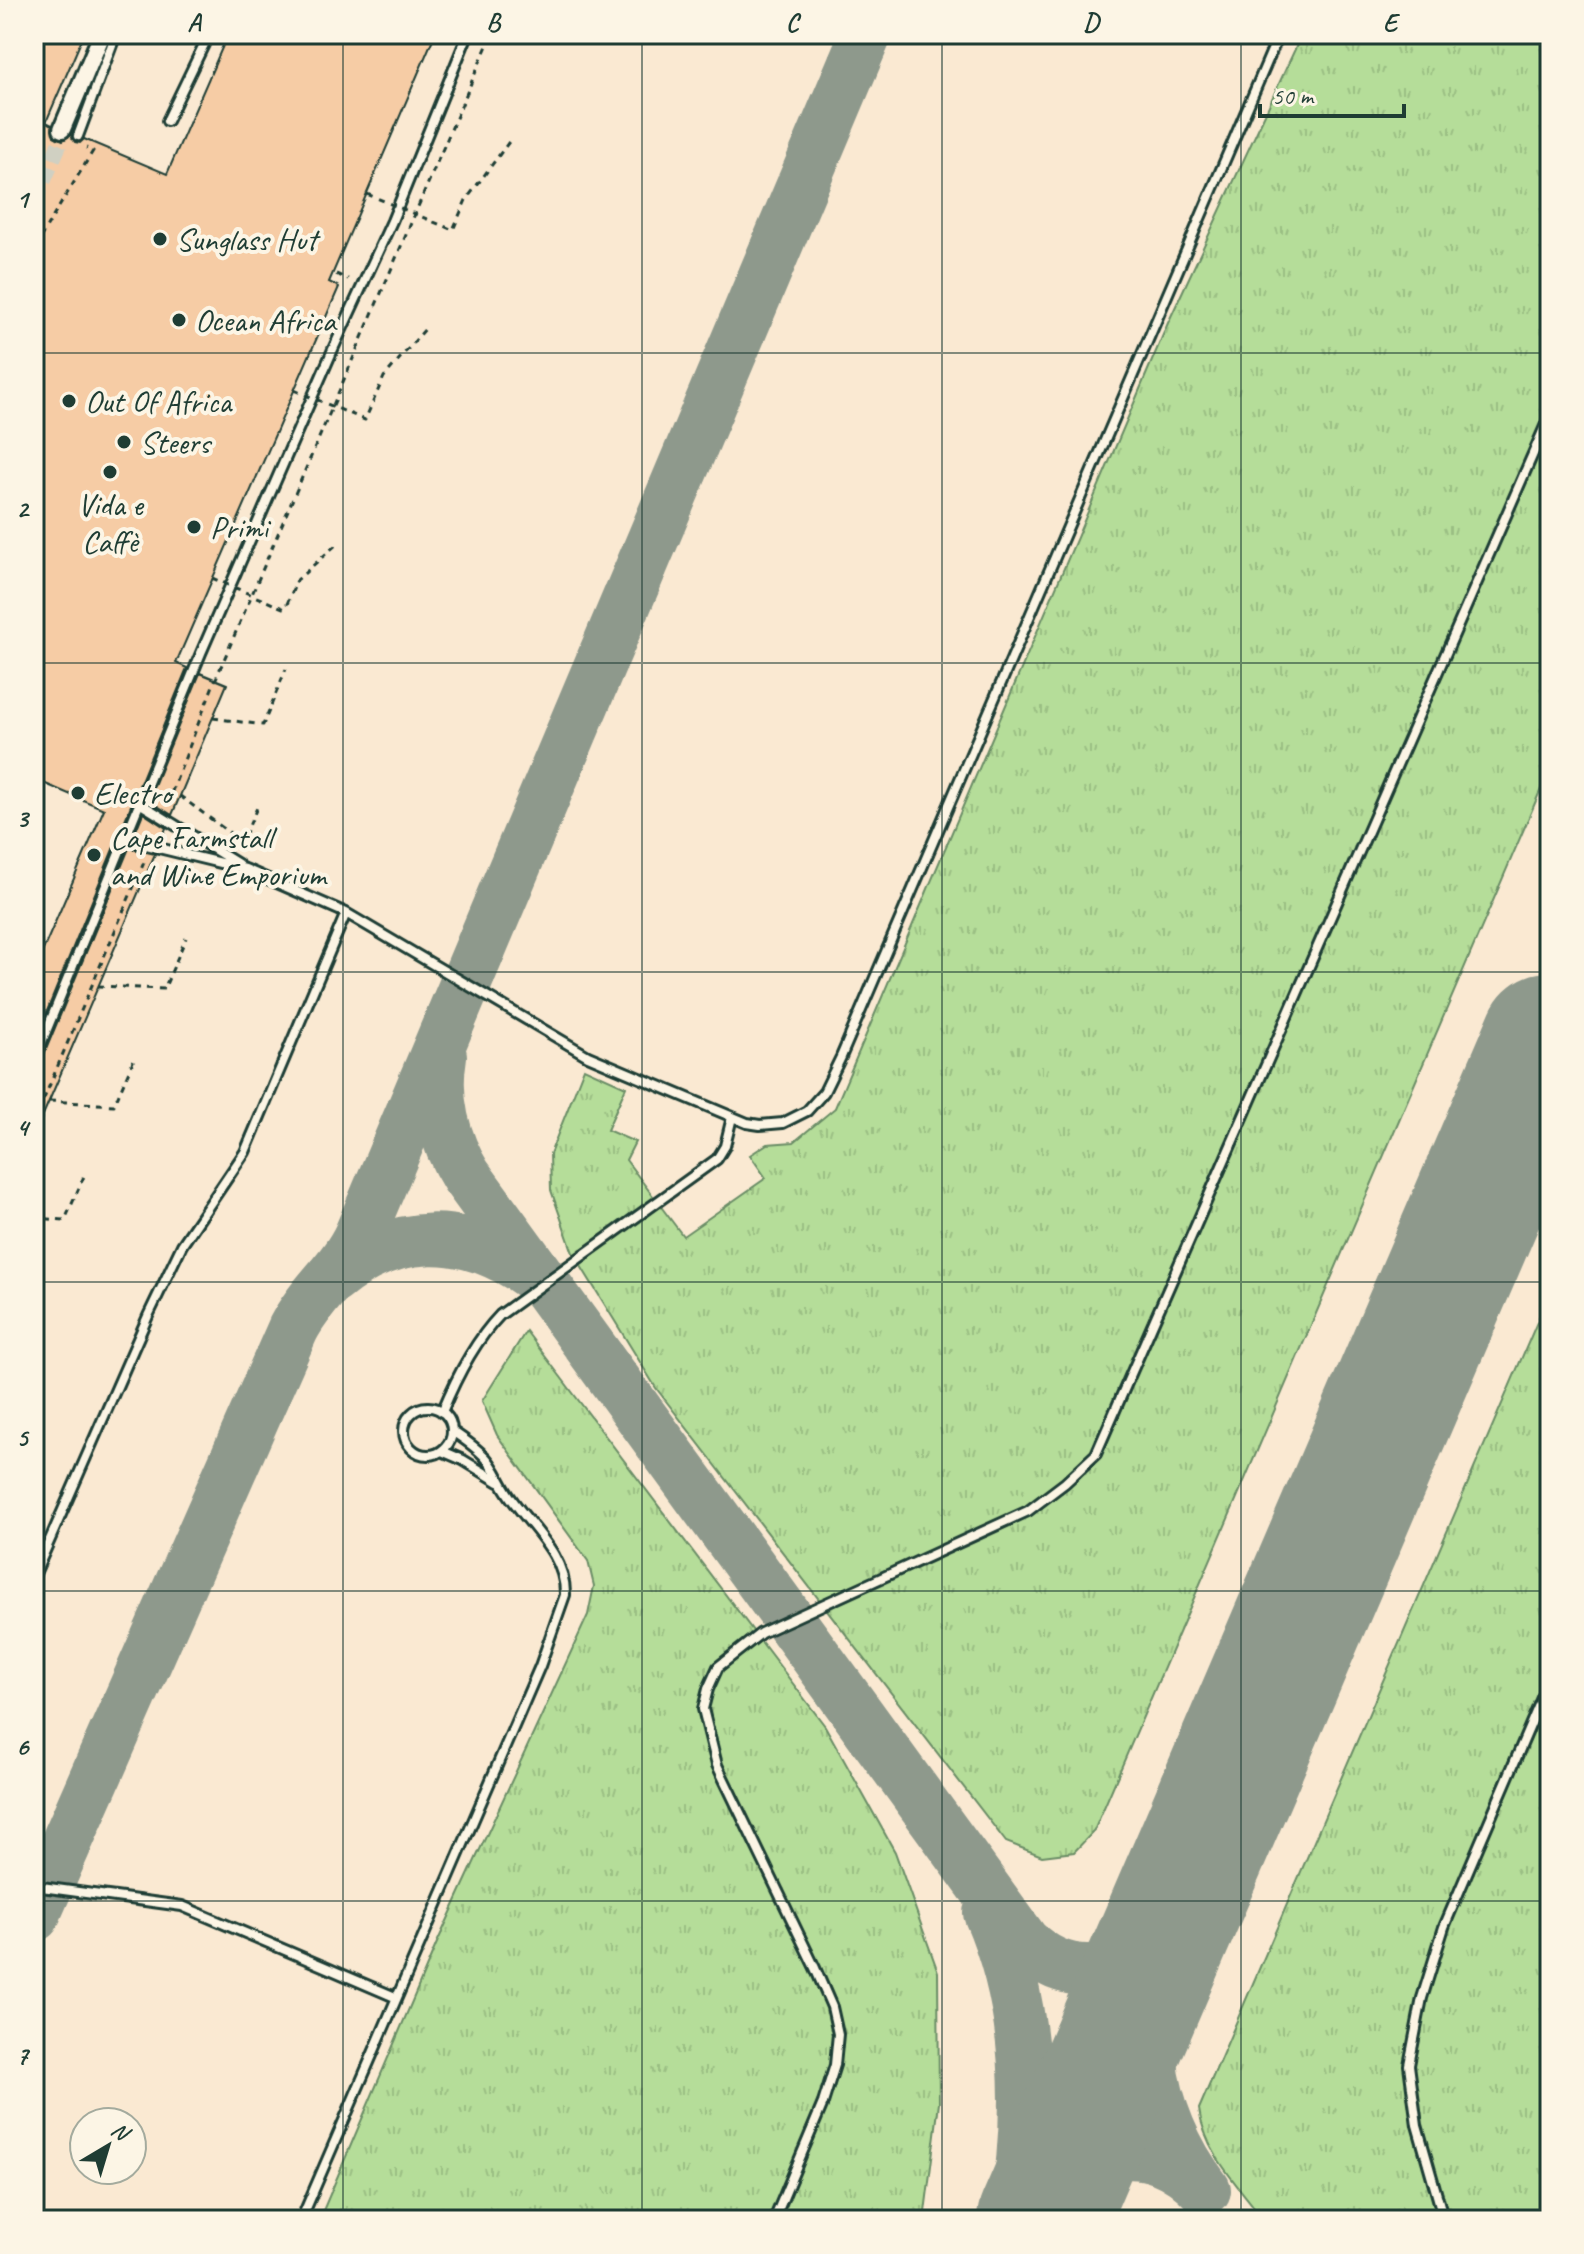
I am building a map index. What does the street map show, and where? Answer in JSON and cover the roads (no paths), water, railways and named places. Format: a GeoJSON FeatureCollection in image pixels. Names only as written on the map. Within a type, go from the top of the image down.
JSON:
{"type":"FeatureCollection","features":[{"type":"Feature","properties":{"kind":"street"},"geometry":{"type":"LineString","coordinates":[[70,133],[102,34]]}},
{"type":"Feature","properties":{"kind":"lane"},"geometry":{"type":"LineString","coordinates":[[70,133],[116,34]]}},
{"type":"Feature","properties":{"kind":"lane"},"geometry":{"type":"LineString","coordinates":[[167,121],[209,34]]}},
{"type":"Feature","properties":{"kind":"lane"},"geometry":{"type":"LineString","coordinates":[[34,1061],[275,481],[402,199],[468,34]]}},
{"type":"Feature","properties":{"kind":"lane"},"geometry":{"type":"LineString","coordinates":[[141,804],[245,869],[346,913],[588,1056],[732,1117],[760,1125],[792,1119],[816,1102],[830,1081],[1279,34]]}},
{"type":"Feature","properties":{"kind":"lane"},"geometry":{"type":"LineString","coordinates":[[774,2220],[823,2103],[835,2065],[838,2034],[832,2007],[815,1968],[717,1765],[703,1709],[708,1689],[718,1667],[761,1633],[1028,1511],[1096,1454],[1550,415]]}},
{"type":"Feature","properties":{"kind":"lane"},"geometry":{"type":"LineString","coordinates":[[126,840],[245,869]]}},
{"type":"Feature","properties":{"kind":"lane"},"geometry":{"type":"LineString","coordinates":[[34,1576],[141,1330],[182,1245],[245,1152],[346,913]]}},
{"type":"Feature","properties":{"kind":"lane"},"geometry":{"type":"LineString","coordinates":[[442,1412],[452,1387],[493,1322],[717,1159],[725,1146],[732,1117]]}},
{"type":"Feature","properties":{"kind":"lane"},"geometry":{"type":"LineString","coordinates":[[435,1408],[442,1412],[452,1431],[442,1451],[426,1455],[411,1449],[404,1435],[407,1419],[419,1409],[435,1408]]}},
{"type":"Feature","properties":{"kind":"lane"},"geometry":{"type":"LineString","coordinates":[[301,2220],[540,1666],[565,1595],[560,1563],[486,1458],[452,1431]]}},
{"type":"Feature","properties":{"kind":"lane"},"geometry":{"type":"LineString","coordinates":[[442,1451],[503,1484]]}},
{"type":"Feature","properties":{"kind":"lane"},"geometry":{"type":"LineString","coordinates":[[1444,2220],[1417,2125],[1409,2065],[1422,1998],[1444,1927],[1550,1679]]}},
{"type":"Feature","properties":{"kind":"lane"},"geometry":{"type":"LineString","coordinates":[[34,1886],[182,1906],[395,1997]]}},
{"type":"Feature","properties":{"kind":"tunnel"},"geometry":{"type":"LineString","coordinates":[[34,203],[62,138],[62,129]]}},
{"type":"Feature","properties":{"kind":"place","name":"Sunglass Hut"},"geometry":{"type":"Point","coordinates":[160,239]}},
{"type":"Feature","properties":{"kind":"place","name":"Ocean Africa"},"geometry":{"type":"Point","coordinates":[179,320]}},
{"type":"Feature","properties":{"kind":"place","name":"Out Of Africa"},"geometry":{"type":"Point","coordinates":[69,401]}},
{"type":"Feature","properties":{"kind":"place","name":"Steers"},"geometry":{"type":"Point","coordinates":[124,442]}},
{"type":"Feature","properties":{"kind":"place","name":"Vida e Caffè"},"geometry":{"type":"Point","coordinates":[110,472]}},
{"type":"Feature","properties":{"kind":"place","name":"Primi"},"geometry":{"type":"Point","coordinates":[194,527]}},
{"type":"Feature","properties":{"kind":"place","name":"Electro"},"geometry":{"type":"Point","coordinates":[78,793]}},
{"type":"Feature","properties":{"kind":"place","name":"Cape Farmstall and Wine Emporium"},"geometry":{"type":"Point","coordinates":[94,855]}}]}
